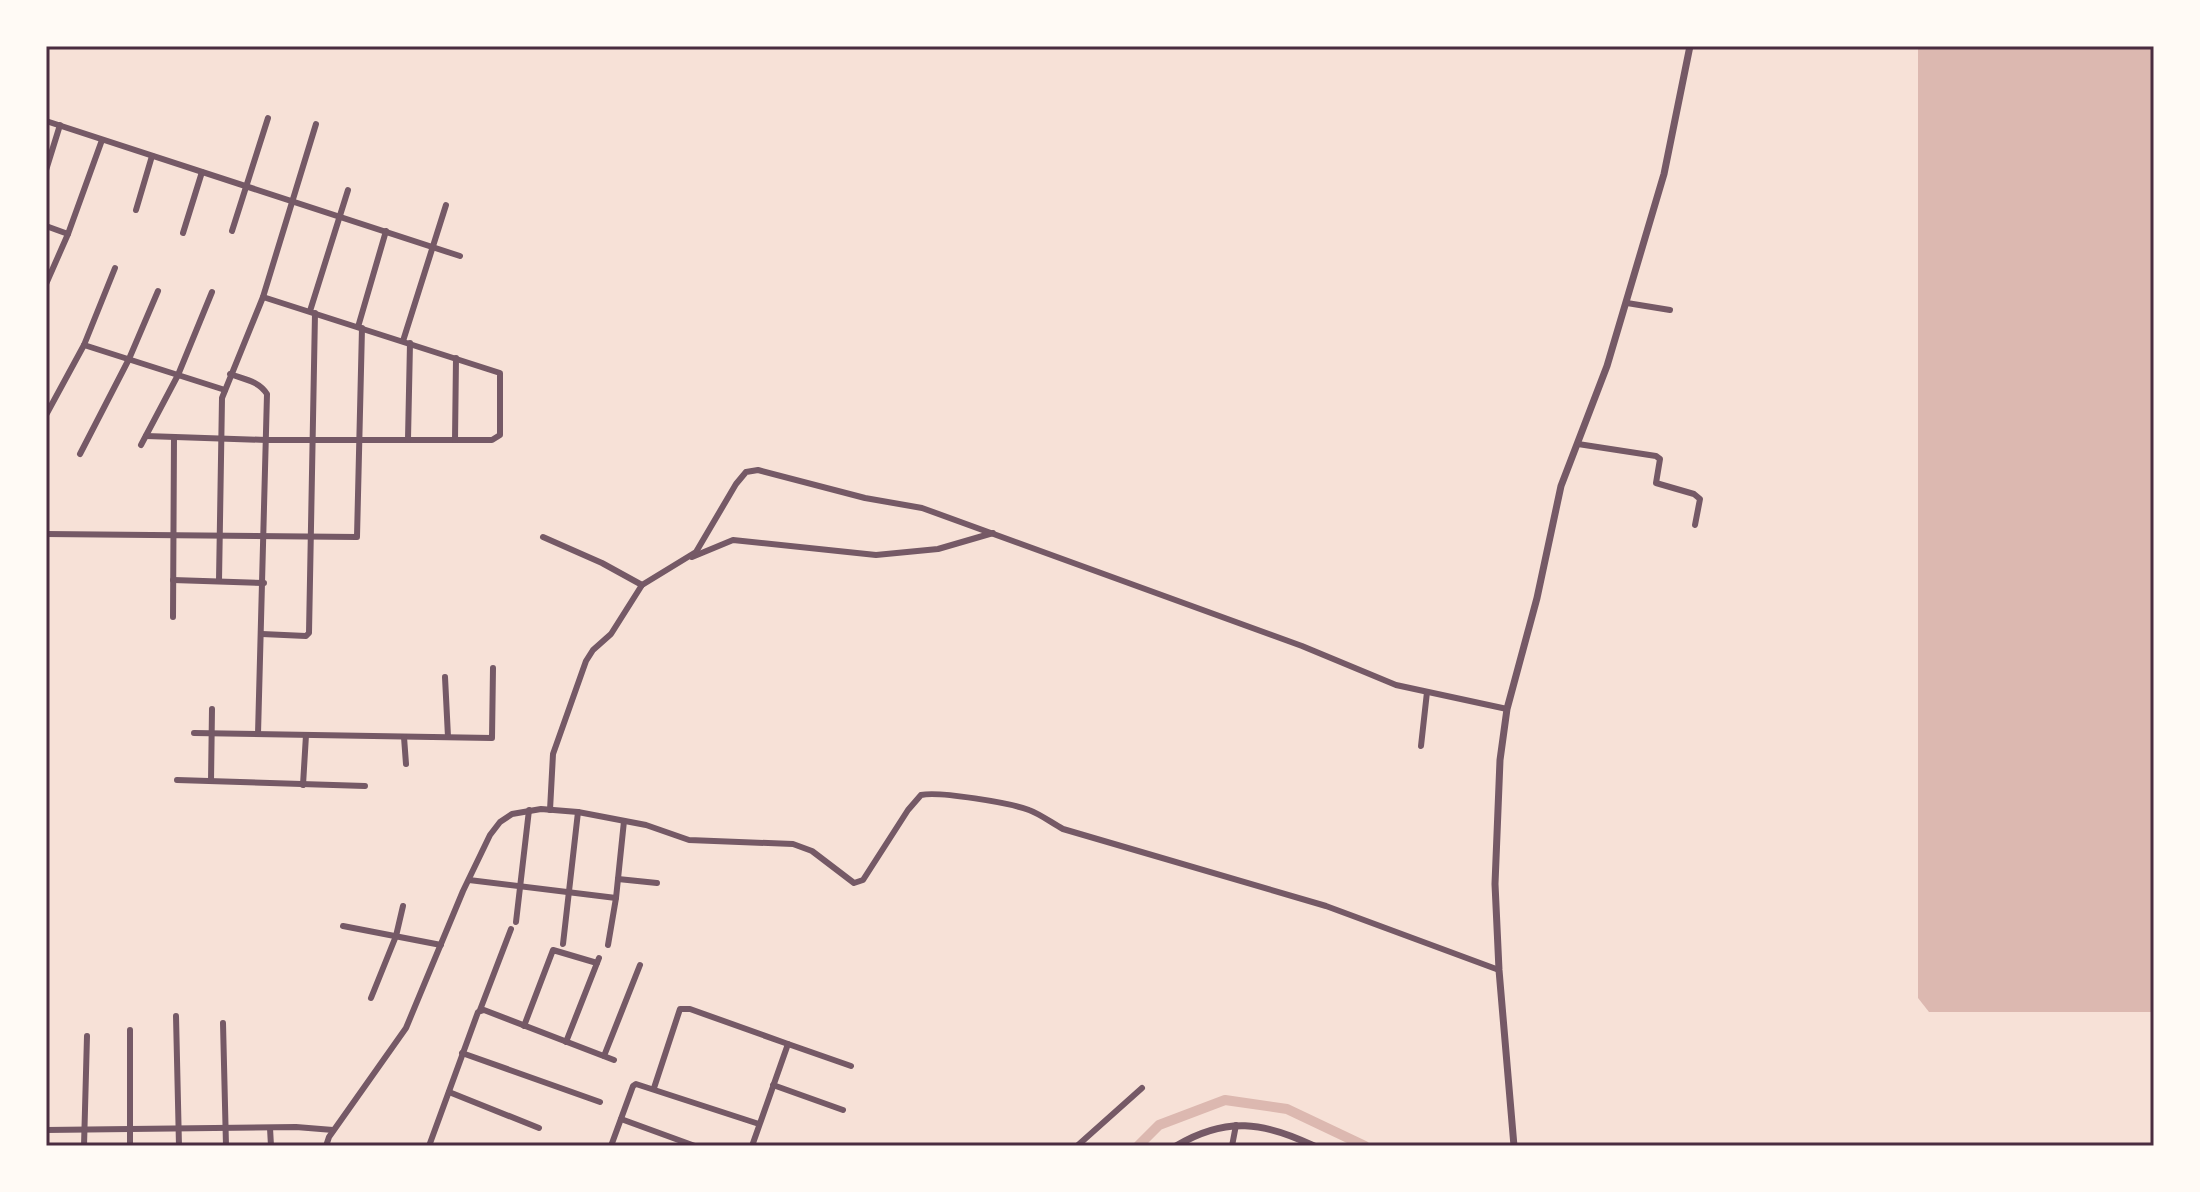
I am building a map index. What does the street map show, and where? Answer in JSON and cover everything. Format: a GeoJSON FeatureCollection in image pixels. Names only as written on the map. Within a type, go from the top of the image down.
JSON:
{"type":"FeatureCollection","features":[{"type":"Feature","properties":{"kind":"street"},"geometry":{"type":"LineString","coordinates":[[1514,1146],[1495,884],[1497,802],[1507,709],[1537,598],[1561,486],[1594,404],[1627,303],[1672,144],[1690,46]]}},
{"type":"Feature","properties":{"kind":"street"},"geometry":{"type":"LineString","coordinates":[[232,231],[268,118]]}},
{"type":"Feature","properties":{"kind":"street"},"geometry":{"type":"LineString","coordinates":[[46,121],[460,256]]}},
{"type":"Feature","properties":{"kind":"street"},"geometry":{"type":"LineString","coordinates":[[219,581],[222,398],[263,297],[316,124]]}},
{"type":"Feature","properties":{"kind":"street"},"geometry":{"type":"LineString","coordinates":[[46,170],[60,125]]}},
{"type":"Feature","properties":{"kind":"street"},"geometry":{"type":"LineString","coordinates":[[46,284],[102,140]]}},
{"type":"Feature","properties":{"kind":"street"},"geometry":{"type":"LineString","coordinates":[[136,210],[152,156]]}},
{"type":"Feature","properties":{"kind":"street"},"geometry":{"type":"LineString","coordinates":[[183,233],[202,172]]}},
{"type":"Feature","properties":{"kind":"street"},"geometry":{"type":"LineString","coordinates":[[262,634],[308,635],[312,537],[312,312],[348,190]]}},
{"type":"Feature","properties":{"kind":"street"},"geometry":{"type":"LineString","coordinates":[[408,439],[407,342],[446,205]]}},
{"type":"Feature","properties":{"kind":"street"},"geometry":{"type":"LineString","coordinates":[[46,226],[68,234]]}},
{"type":"Feature","properties":{"kind":"street"},"geometry":{"type":"LineString","coordinates":[[46,534],[357,537],[360,327],[386,231]]}},
{"type":"Feature","properties":{"kind":"street"},"geometry":{"type":"LineString","coordinates":[[46,415],[84,345],[115,268]]}},
{"type":"Feature","properties":{"kind":"street"},"geometry":{"type":"LineString","coordinates":[[80,454],[129,359],[158,291]]}},
{"type":"Feature","properties":{"kind":"street"},"geometry":{"type":"LineString","coordinates":[[141,445],[178,375],[212,292]]}},
{"type":"Feature","properties":{"kind":"street"},"geometry":{"type":"LineString","coordinates":[[146,436],[266,440],[492,440],[500,435],[500,373],[263,297]]}},
{"type":"Feature","properties":{"kind":"street"},"geometry":{"type":"LineString","coordinates":[[1627,303],[1670,310]]}},
{"type":"Feature","properties":{"kind":"street"},"geometry":{"type":"LineString","coordinates":[[84,345],[225,390]]}},
{"type":"Feature","properties":{"kind":"street"},"geometry":{"type":"LineString","coordinates":[[455,440],[456,358]]}},
{"type":"Feature","properties":{"kind":"street"},"geometry":{"type":"LineString","coordinates":[[230,374],[254,382],[263,387],[267,394],[258,734]]}},
{"type":"Feature","properties":{"kind":"street"},"geometry":{"type":"LineString","coordinates":[[173,617],[174,437]]}},
{"type":"Feature","properties":{"kind":"street"},"geometry":{"type":"LineString","coordinates":[[1578,444],[1614,448],[1660,459],[1656,483],[1694,494],[1700,499],[1695,525]]}},
{"type":"Feature","properties":{"kind":"street"},"geometry":{"type":"LineString","coordinates":[[689,558],[707,535],[736,484],[746,472],[758,470],[865,498],[922,508],[1302,646],[1396,685],[1507,709]]}},
{"type":"Feature","properties":{"kind":"street"},"geometry":{"type":"LineString","coordinates":[[550,810],[553,754],[581,670],[593,650],[611,634],[642,585],[689,558],[733,540],[876,555],[938,549],[993,533]]}},
{"type":"Feature","properties":{"kind":"street"},"geometry":{"type":"LineString","coordinates":[[543,537],[642,585]]}},
{"type":"Feature","properties":{"kind":"street"},"geometry":{"type":"LineString","coordinates":[[173,580],[264,583]]}},
{"type":"Feature","properties":{"kind":"street"},"geometry":{"type":"LineString","coordinates":[[194,733],[492,738],[493,668]]}},
{"type":"Feature","properties":{"kind":"street"},"geometry":{"type":"LineString","coordinates":[[445,677],[448,737]]}},
{"type":"Feature","properties":{"kind":"street"},"geometry":{"type":"LineString","coordinates":[[1421,746],[1427,692]]}},
{"type":"Feature","properties":{"kind":"street"},"geometry":{"type":"LineString","coordinates":[[211,781],[212,709]]}},
{"type":"Feature","properties":{"kind":"street"},"geometry":{"type":"LineString","coordinates":[[303,785],[306,735]]}},
{"type":"Feature","properties":{"kind":"street"},"geometry":{"type":"LineString","coordinates":[[404,737],[406,764]]}},
{"type":"Feature","properties":{"kind":"street"},"geometry":{"type":"LineString","coordinates":[[177,780],[365,786]]}},
{"type":"Feature","properties":{"kind":"street"},"geometry":{"type":"LineString","coordinates":[[326,1146],[333,1130],[406,1028],[469,880],[500,822],[512,814],[529,810],[578,812],[624,821],[689,840],[793,844],[812,851],[848,881],[859,883],[867,876],[912,804],[921,795],[936,794],[1028,810],[1063,829],[1326,906],[1499,970]]}},
{"type":"Feature","properties":{"kind":"street"},"geometry":{"type":"LineString","coordinates":[[516,922],[529,810]]}},
{"type":"Feature","properties":{"kind":"street"},"geometry":{"type":"LineString","coordinates":[[563,944],[578,812]]}},
{"type":"Feature","properties":{"kind":"street"},"geometry":{"type":"LineString","coordinates":[[608,945],[624,821]]}},
{"type":"Feature","properties":{"kind":"street"},"geometry":{"type":"LineString","coordinates":[[618,879],[657,883]]}},
{"type":"Feature","properties":{"kind":"street"},"geometry":{"type":"LineString","coordinates":[[469,880],[616,898]]}},
{"type":"Feature","properties":{"kind":"street"},"geometry":{"type":"LineString","coordinates":[[371,998],[396,936],[403,906]]}},
{"type":"Feature","properties":{"kind":"street"},"geometry":{"type":"LineString","coordinates":[[343,926],[441,945]]}},
{"type":"Feature","properties":{"kind":"street"},"geometry":{"type":"LineString","coordinates":[[429,1146],[475,1017],[511,929]]}},
{"type":"Feature","properties":{"kind":"street"},"geometry":{"type":"LineString","coordinates":[[524,1026],[553,950],[598,960],[566,1042]]}},
{"type":"Feature","properties":{"kind":"street"},"geometry":{"type":"LineString","coordinates":[[604,1056],[640,965]]}},
{"type":"Feature","properties":{"kind":"street"},"geometry":{"type":"LineString","coordinates":[[654,1088],[680,1009],[690,1009],[851,1066]]}},
{"type":"Feature","properties":{"kind":"street"},"geometry":{"type":"LineString","coordinates":[[480,1010],[614,1060]]}},
{"type":"Feature","properties":{"kind":"street"},"geometry":{"type":"LineString","coordinates":[[176,1016],[179,1146]]}},
{"type":"Feature","properties":{"kind":"street"},"geometry":{"type":"LineString","coordinates":[[223,1023],[226,1146]]}},
{"type":"Feature","properties":{"kind":"street"},"geometry":{"type":"LineString","coordinates":[[130,1030],[130,1146]]}},
{"type":"Feature","properties":{"kind":"street"},"geometry":{"type":"LineString","coordinates":[[84,1146],[87,1036]]}},
{"type":"Feature","properties":{"kind":"street"},"geometry":{"type":"LineString","coordinates":[[752,1146],[788,1044]]}},
{"type":"Feature","properties":{"kind":"street"},"geometry":{"type":"LineString","coordinates":[[462,1053],[600,1102]]}},
{"type":"Feature","properties":{"kind":"street"},"geometry":{"type":"LineString","coordinates":[[611,1146],[633,1086],[640,1084],[759,1124]]}},
{"type":"Feature","properties":{"kind":"street"},"geometry":{"type":"LineString","coordinates":[[773,1085],[843,1110]]}},
{"type":"Feature","properties":{"kind":"street"},"geometry":{"type":"LineString","coordinates":[[1077,1146],[1142,1088]]}},
{"type":"Feature","properties":{"kind":"street"},"geometry":{"type":"LineString","coordinates":[[449,1092],[539,1128]]}},
{"type":"Feature","properties":{"kind":"street"},"geometry":{"type":"LineString","coordinates":[[621,1119],[695,1146]]}},
{"type":"Feature","properties":{"kind":"street"},"geometry":{"type":"LineString","coordinates":[[1232,1146],[1236,1125]]}},
{"type":"Feature","properties":{"kind":"street"},"geometry":{"type":"LineString","coordinates":[[1176,1146],[1197,1133],[1236,1125],[1283,1131],[1314,1146]]}},
{"type":"Feature","properties":{"kind":"street"},"geometry":{"type":"LineString","coordinates":[[46,1130],[315,1127],[333,1130]]}},
{"type":"Feature","properties":{"kind":"street"},"geometry":{"type":"LineString","coordinates":[[270,1128],[271,1146]]}},
{"type":"Feature","properties":{"kind":"shaded area"},"geometry":{"type":"Polygon","coordinates":[[[1918,46],[2154,46],[2154,1012],[1929,1012],[1918,998],[1918,46]]]}},
{"type":"Feature","properties":{"kind":"waterway"},"geometry":{"type":"LineString","coordinates":[[1138,1146],[1159,1125],[1225,1100],[1287,1109],[1365,1146]]}}]}
